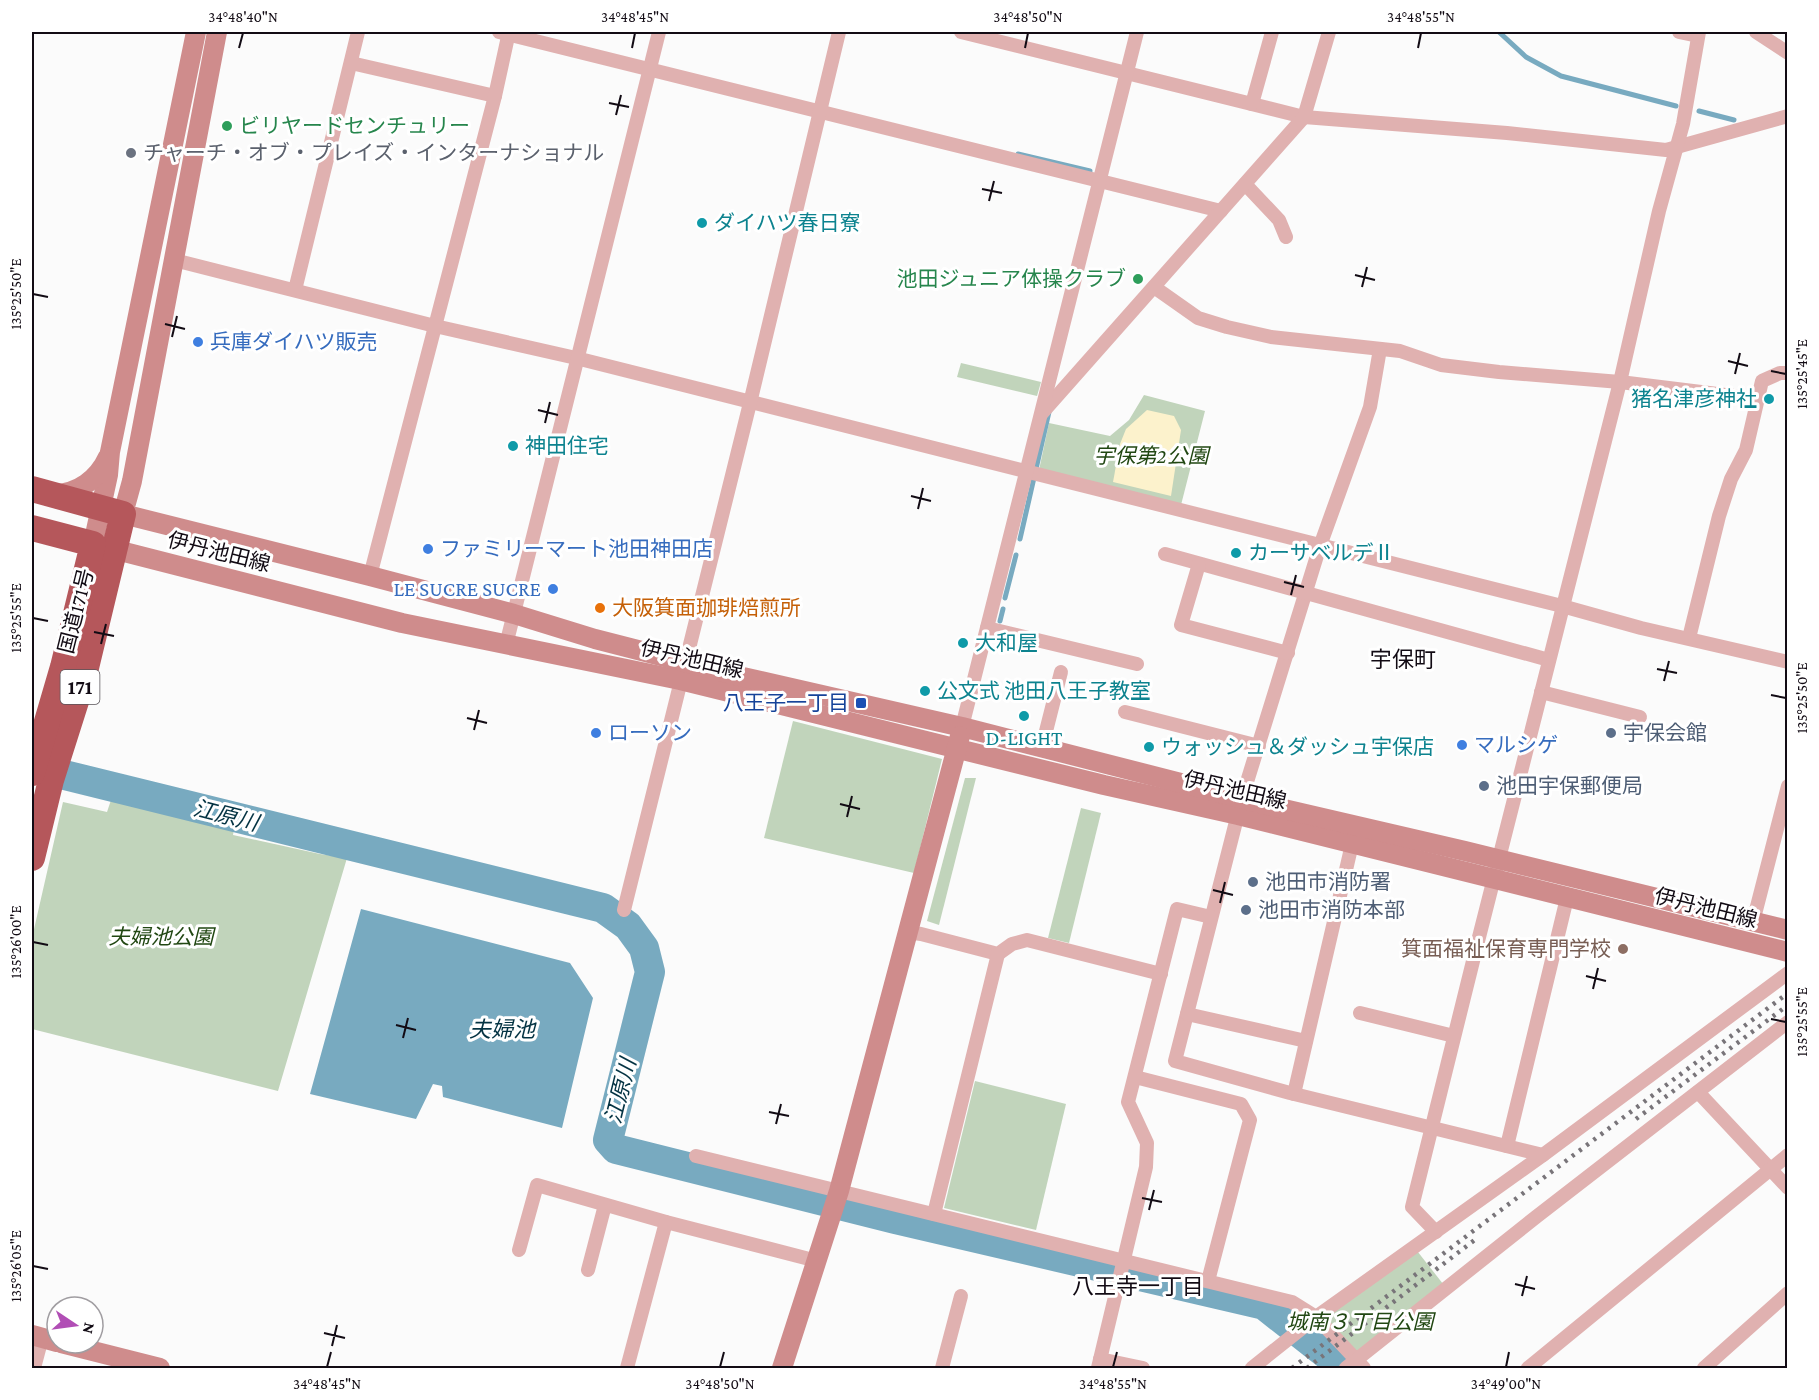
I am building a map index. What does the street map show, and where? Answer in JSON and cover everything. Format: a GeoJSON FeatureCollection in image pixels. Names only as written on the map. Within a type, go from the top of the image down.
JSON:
{"type":"FeatureCollection","features":[{"type":"Feature","properties":{"kind":"highway"},"geometry":{"type":"LineString","coordinates":[[40,491],[112,512]]}},
{"type":"Feature","properties":{"kind":"highway","name":"国道171号"},"geometry":{"type":"LineString","coordinates":[[32,858],[51,780],[84,676],[104,547],[112,512]]}},
{"type":"Feature","properties":{"kind":"highway","name":"国道171号"},"geometry":{"type":"LineString","coordinates":[[32,528],[104,547]]}},
{"type":"Feature","properties":{"kind":"highway","name":"国道171号"},"geometry":{"type":"LineString","coordinates":[[32,773],[63,667],[104,547]]}},
{"type":"Feature","properties":{"kind":"main road"},"geometry":{"type":"LineString","coordinates":[[112,512],[108,475],[110,453],[195,32]]}},
{"type":"Feature","properties":{"kind":"main road"},"geometry":{"type":"LineString","coordinates":[[112,512],[132,481],[218,32]]}},
{"type":"Feature","properties":{"kind":"main road"},"geometry":{"type":"LineString","coordinates":[[40,491],[62,494],[76,490],[99,472],[110,453]]}},
{"type":"Feature","properties":{"kind":"main road","name":"伊丹池田線"},"geometry":{"type":"LineString","coordinates":[[112,512],[514,614],[595,639],[683,671],[957,748],[1104,785],[1240,807],[1499,859],[1788,930]]}},
{"type":"Feature","properties":{"kind":"main road","name":"伊丹池田線"},"geometry":{"type":"LineString","coordinates":[[104,547],[402,623],[506,645],[683,671],[962,727],[1042,747],[1240,807],[1352,844],[1788,952]]}},
{"type":"Feature","properties":{"kind":"main road"},"geometry":{"type":"LineString","coordinates":[[782,1368],[836,1200],[962,727]]}},
{"type":"Feature","properties":{"kind":"main road"},"geometry":{"type":"LineString","coordinates":[[105,1354],[160,1368]]}},
{"type":"Feature","properties":{"kind":"street"},"geometry":{"type":"LineString","coordinates":[[295,290],[358,32]]}},
{"type":"Feature","properties":{"kind":"street"},"geometry":{"type":"LineString","coordinates":[[370,576],[495,96],[506,32],[1221,211]]}},
{"type":"Feature","properties":{"kind":"street"},"geometry":{"type":"LineString","coordinates":[[506,645],[659,32]]}},
{"type":"Feature","properties":{"kind":"street"},"geometry":{"type":"LineString","coordinates":[[624,910],[750,403],[838,32]]}},
{"type":"Feature","properties":{"kind":"street"},"geometry":{"type":"LineString","coordinates":[[961,32],[992,35],[1304,117],[1507,133],[1666,150],[1788,116]]}},
{"type":"Feature","properties":{"kind":"street"},"geometry":{"type":"LineString","coordinates":[[962,727],[1137,32]]}},
{"type":"Feature","properties":{"kind":"street"},"geometry":{"type":"LineString","coordinates":[[1252,104],[1272,32]]}},
{"type":"Feature","properties":{"kind":"street"},"geometry":{"type":"LineString","coordinates":[[1041,414],[1304,117],[1329,32]]}},
{"type":"Feature","properties":{"kind":"street"},"geometry":{"type":"LineString","coordinates":[[1436,1232],[1412,1207],[1683,124],[1698,34],[1680,32]]}},
{"type":"Feature","properties":{"kind":"street"},"geometry":{"type":"LineString","coordinates":[[1756,32],[1788,53]]}},
{"type":"Feature","properties":{"kind":"street"},"geometry":{"type":"LineString","coordinates":[[351,63],[495,96]]}},
{"type":"Feature","properties":{"kind":"street"},"geometry":{"type":"LineString","coordinates":[[1245,184],[1279,220],[1286,237]]}},
{"type":"Feature","properties":{"kind":"street"},"geometry":{"type":"LineString","coordinates":[[174,260],[435,326],[576,358],[1562,606],[1641,628],[1788,662]]}},
{"type":"Feature","properties":{"kind":"street"},"geometry":{"type":"LineString","coordinates":[[1154,287],[1198,318],[1271,337],[1400,351],[1441,365],[1503,373],[1620,382],[1758,399]]}},
{"type":"Feature","properties":{"kind":"street"},"geometry":{"type":"LineString","coordinates":[[1380,349],[1370,407],[1320,546],[1240,807],[1175,1061],[1294,1094],[1543,1155]]}},
{"type":"Feature","properties":{"kind":"street"},"geometry":{"type":"LineString","coordinates":[[1689,638],[1719,516],[1731,479],[1746,450],[1762,381],[1788,372]]}},
{"type":"Feature","properties":{"kind":"street"},"geometry":{"type":"LineString","coordinates":[[1165,554],[1549,660]]}},
{"type":"Feature","properties":{"kind":"street"},"geometry":{"type":"LineString","coordinates":[[1199,564],[1181,625],[1288,653]]}},
{"type":"Feature","properties":{"kind":"street"},"geometry":{"type":"LineString","coordinates":[[987,628],[1137,664]]}},
{"type":"Feature","properties":{"kind":"street"},"geometry":{"type":"LineString","coordinates":[[1042,747],[1061,672]]}},
{"type":"Feature","properties":{"kind":"street"},"geometry":{"type":"LineString","coordinates":[[1541,692],[1640,717]]}},
{"type":"Feature","properties":{"kind":"street"},"geometry":{"type":"LineString","coordinates":[[1125,712],[1259,746]]}},
{"type":"Feature","properties":{"kind":"street"},"geometry":{"type":"LineString","coordinates":[[1753,922],[1788,786]]}},
{"type":"Feature","properties":{"kind":"street"},"geometry":{"type":"LineString","coordinates":[[1294,1094],[1352,844]]}},
{"type":"Feature","properties":{"kind":"street"},"geometry":{"type":"LineString","coordinates":[[1507,1146],[1567,898]]}},
{"type":"Feature","properties":{"kind":"street"},"geometry":{"type":"LineString","coordinates":[[1143,1368],[1099,1364],[1146,1167],[1147,1143],[1128,1102],[1177,909],[1211,917]]}},
{"type":"Feature","properties":{"kind":"street"},"geometry":{"type":"LineString","coordinates":[[907,932],[998,954]]}},
{"type":"Feature","properties":{"kind":"street"},"geometry":{"type":"LineString","coordinates":[[934,1214],[998,954],[1012,944],[1027,940],[1161,974]]}},
{"type":"Feature","properties":{"kind":"street"},"geometry":{"type":"LineString","coordinates":[[1252,1368],[1316,1317],[1543,1155],[1788,973]]}},
{"type":"Feature","properties":{"kind":"street"},"geometry":{"type":"LineString","coordinates":[[1360,1013],[1377,1011],[1454,1036]]}},
{"type":"Feature","properties":{"kind":"street"},"geometry":{"type":"LineString","coordinates":[[1186,1014],[1306,1041]]}},
{"type":"Feature","properties":{"kind":"street"},"geometry":{"type":"LineString","coordinates":[[696,1156],[836,1200],[934,1214],[1292,1302],[1316,1317],[1356,1366],[1536,1217],[1788,1022]]}},
{"type":"Feature","properties":{"kind":"street"},"geometry":{"type":"LineString","coordinates":[[1135,1077],[1241,1104],[1250,1120],[1208,1281]]}},
{"type":"Feature","properties":{"kind":"street"},"geometry":{"type":"LineString","coordinates":[[1698,1092],[1788,1188]]}},
{"type":"Feature","properties":{"kind":"street"},"geometry":{"type":"LineString","coordinates":[[1528,1368],[1788,1155]]}},
{"type":"Feature","properties":{"kind":"street"},"geometry":{"type":"LineString","coordinates":[[519,1250],[537,1185],[666,1222],[817,1261]]}},
{"type":"Feature","properties":{"kind":"street"},"geometry":{"type":"LineString","coordinates":[[588,1270],[605,1205]]}},
{"type":"Feature","properties":{"kind":"street"},"geometry":{"type":"LineString","coordinates":[[627,1368],[666,1222]]}},
{"type":"Feature","properties":{"kind":"street"},"geometry":{"type":"LineString","coordinates":[[1704,1368],[1788,1293]]}},
{"type":"Feature","properties":{"kind":"street"},"geometry":{"type":"LineString","coordinates":[[942,1368],[961,1296]]}},
{"type":"Feature","properties":{"kind":"street"},"geometry":{"type":"LineString","coordinates":[[34,1368],[45,1346]]}},
{"type":"Feature","properties":{"kind":"green space"},"geometry":{"type":"Polygon","coordinates":[[[961,363],[1041,382],[1037,396],[957,377],[961,363]]]}},
{"type":"Feature","properties":{"kind":"green space","name":"宇保第2公園"},"geometry":{"type":"Polygon","coordinates":[[[1144,395],[1205,411],[1181,505],[1039,470],[1049,423],[1110,436],[1129,420],[1144,395]]]}},
{"type":"Feature","properties":{"kind":"green space"},"geometry":{"type":"Polygon","coordinates":[[[793,721],[942,759],[914,873],[764,838],[793,721]]]}},
{"type":"Feature","properties":{"kind":"green space"},"geometry":{"type":"Polygon","coordinates":[[[965,778],[976,778],[939,925],[927,921],[965,778]]]}},
{"type":"Feature","properties":{"kind":"green space","name":"夫婦池公園"},"geometry":{"type":"Polygon","coordinates":[[[111,800],[234,829],[233,835],[347,858],[278,1091],[32,1029],[32,938],[63,802],[107,812],[111,800]]]}},
{"type":"Feature","properties":{"kind":"green space"},"geometry":{"type":"Polygon","coordinates":[[[1081,808],[1101,813],[1069,943],[1048,938],[1081,808]]]}},
{"type":"Feature","properties":{"kind":"green space"},"geometry":{"type":"Polygon","coordinates":[[[975,1081],[1066,1104],[1036,1230],[944,1208],[975,1081]]]}},
{"type":"Feature","properties":{"kind":"green space","name":"城南３丁目公園"},"geometry":{"type":"Polygon","coordinates":[[[1414,1247],[1447,1289],[1356,1361],[1316,1317],[1414,1247]]]}},
{"type":"Feature","properties":{"kind":"sand"},"geometry":{"type":"Polygon","coordinates":[[[1147,410],[1174,416],[1181,430],[1171,496],[1113,482],[1120,444],[1126,429],[1147,410]]]}},
{"type":"Feature","properties":{"kind":"water","name":"夫婦池"},"geometry":{"type":"Polygon","coordinates":[[[361,909],[570,963],[593,998],[562,1128],[443,1097],[442,1086],[433,1084],[416,1119],[310,1094],[361,909]]]}},
{"type":"Feature","properties":{"kind":"waterway"},"geometry":{"type":"LineString","coordinates":[[1499,32],[1526,57],[1561,76],[1676,106]]}},
{"type":"Feature","properties":{"kind":"waterway"},"geometry":{"type":"LineString","coordinates":[[1699,111],[1734,120]]}},
{"type":"Feature","properties":{"kind":"waterway"},"geometry":{"type":"LineString","coordinates":[[1018,154],[1090,171]]}},
{"type":"Feature","properties":{"kind":"waterway"},"geometry":{"type":"LineString","coordinates":[[1020,539],[1049,412]]}},
{"type":"Feature","properties":{"kind":"waterway"},"geometry":{"type":"LineString","coordinates":[[1005,598],[1016,555]]}},
{"type":"Feature","properties":{"kind":"waterway"},"geometry":{"type":"LineString","coordinates":[[1000,621],[1003,609]]}},
{"type":"Feature","properties":{"kind":"waterway","name":"江原川"},"geometry":{"type":"LineString","coordinates":[[32,767],[603,908],[628,926],[644,948],[650,972],[608,1140],[616,1149],[895,1219],[1264,1305],[1344,1368]]}},
{"type":"Feature","properties":{"kind":"railway"},"geometry":{"type":"LineString","coordinates":[[1292,1368],[1788,993]]}},
{"type":"Feature","properties":{"kind":"railway"},"geometry":{"type":"LineString","coordinates":[[1636,1119],[1788,1005]]}},
{"type":"Feature","properties":{"kind":"railway"},"geometry":{"type":"LineString","coordinates":[[1307,1368],[1476,1239]]}},
{"type":"Feature","properties":{"kind":"place","name":"ビリヤードセンチュリー"},"geometry":{"type":"Point","coordinates":[227,126]}},
{"type":"Feature","properties":{"kind":"place","name":"チャーチ・オブ・プレイズ・インターナショナル"},"geometry":{"type":"Point","coordinates":[131,153]}},
{"type":"Feature","properties":{"kind":"place","name":"ダイハツ春日寮"},"geometry":{"type":"Point","coordinates":[702,223]}},
{"type":"Feature","properties":{"kind":"place","name":"池田ジュニア体操クラブ"},"geometry":{"type":"Point","coordinates":[1138,279]}},
{"type":"Feature","properties":{"kind":"place","name":"兵庫ダイハツ販売"},"geometry":{"type":"Point","coordinates":[198,342]}},
{"type":"Feature","properties":{"kind":"place","name":"猪名津彦神社"},"geometry":{"type":"Point","coordinates":[1769,399]}},
{"type":"Feature","properties":{"kind":"place","name":"神田住宅"},"geometry":{"type":"Point","coordinates":[513,446]}},
{"type":"Feature","properties":{"kind":"place","name":"ファミリーマート池田神田店"},"geometry":{"type":"Point","coordinates":[428,549]}},
{"type":"Feature","properties":{"kind":"place","name":"カーサベルデⅡ"},"geometry":{"type":"Point","coordinates":[1236,553]}},
{"type":"Feature","properties":{"kind":"place","name":"LE SUCRE SUCRE"},"geometry":{"type":"Point","coordinates":[553,589]}},
{"type":"Feature","properties":{"kind":"place","name":"大阪箕面珈琲焙煎所"},"geometry":{"type":"Point","coordinates":[600,608]}},
{"type":"Feature","properties":{"kind":"place","name":"大和屋"},"geometry":{"type":"Point","coordinates":[963,643]}},
{"type":"Feature","properties":{"kind":"place","name":"公文式 池田八王子教室"},"geometry":{"type":"Point","coordinates":[925,691]}},
{"type":"Feature","properties":{"kind":"place","name":"八王子一丁目"},"geometry":{"type":"Point","coordinates":[861,703]}},
{"type":"Feature","properties":{"kind":"place","name":"D-LIGHT"},"geometry":{"type":"Point","coordinates":[1024,716]}},
{"type":"Feature","properties":{"kind":"place","name":"ローソン"},"geometry":{"type":"Point","coordinates":[596,733]}},
{"type":"Feature","properties":{"kind":"place","name":"宇保会館"},"geometry":{"type":"Point","coordinates":[1611,733]}},
{"type":"Feature","properties":{"kind":"place","name":"マルシゲ"},"geometry":{"type":"Point","coordinates":[1462,745]}},
{"type":"Feature","properties":{"kind":"place","name":"ウォッシュ＆ダッシュ宇保店"},"geometry":{"type":"Point","coordinates":[1149,747]}},
{"type":"Feature","properties":{"kind":"place","name":"池田宇保郵便局"},"geometry":{"type":"Point","coordinates":[1484,786]}},
{"type":"Feature","properties":{"kind":"place","name":"池田市消防署"},"geometry":{"type":"Point","coordinates":[1253,882]}},
{"type":"Feature","properties":{"kind":"place","name":"池田市消防本部"},"geometry":{"type":"Point","coordinates":[1246,910]}},
{"type":"Feature","properties":{"kind":"place","name":"箕面福祉保育専門学校"},"geometry":{"type":"Point","coordinates":[1623,949]}},
{"type":"Feature","properties":{"kind":"district","name":"宇保町"},"geometry":{"type":"Point","coordinates":[1403,659]}},
{"type":"Feature","properties":{"kind":"district","name":"八王寺一丁目"},"geometry":{"type":"Point","coordinates":[1138,1286]}}]}
